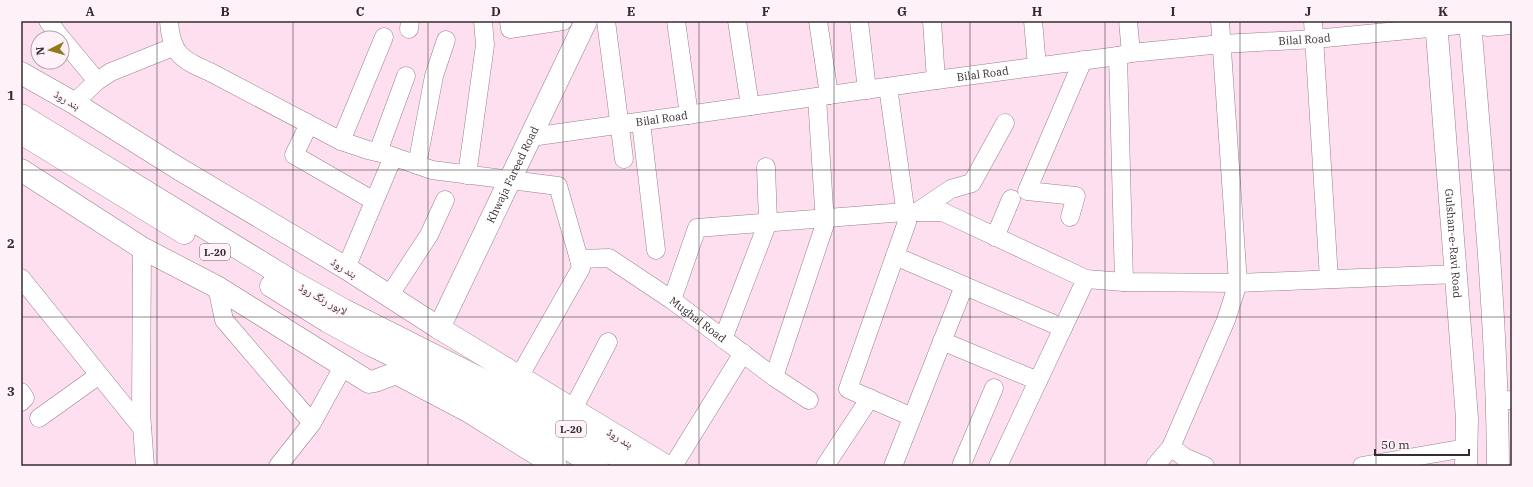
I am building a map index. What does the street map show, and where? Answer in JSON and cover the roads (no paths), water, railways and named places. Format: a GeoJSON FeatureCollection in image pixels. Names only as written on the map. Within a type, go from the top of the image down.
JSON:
{"type":"FeatureCollection","features":[{"type":"Feature","properties":{"kind":"main road","name":"Khwaja Fareed Road"},"geometry":{"type":"LineString","coordinates":[[438,328],[586,21]]}},
{"type":"Feature","properties":{"kind":"main road"},"geometry":{"type":"LineString","coordinates":[[1470,22],[1502,406],[1498,466]]}},
{"type":"Feature","properties":{"kind":"main road","name":"Gulshan-e-Ravi Road"},"geometry":{"type":"LineString","coordinates":[[1436,24],[1457,274],[1467,418],[1466,457]]}},
{"type":"Feature","properties":{"kind":"main road","name":"بند روڈ"},"geometry":{"type":"LineString","coordinates":[[21,73],[74,103],[346,268],[438,328],[509,393],[573,409],[666,466]]}},
{"type":"Feature","properties":{"kind":"main road","name":"لاہور رنگ روڈ"},"geometry":{"type":"LineString","coordinates":[[21,115],[295,283],[344,310],[509,393],[634,466]]}},
{"type":"Feature","properties":{"kind":"main road","name":"لاہور رنگ روڈ"},"geometry":{"type":"LineString","coordinates":[[21,133],[327,321],[372,345],[413,365],[509,393],[597,466]]}},
{"type":"Feature","properties":{"kind":"main road"},"geometry":{"type":"LineString","coordinates":[[21,170],[142,248],[217,287],[369,382],[376,381],[396,373],[468,411],[556,466]]}},
{"type":"Feature","properties":{"kind":"main road"},"geometry":{"type":"LineString","coordinates":[[1467,418],[1502,406]]}},
{"type":"Feature","properties":{"kind":"street"},"geometry":{"type":"LineString","coordinates":[[48,21],[55,30]]}},
{"type":"Feature","properties":{"kind":"street"},"geometry":{"type":"LineString","coordinates":[[169,21],[174,47],[188,63],[210,72],[341,141],[432,170],[558,186],[581,268],[509,393]]}},
{"type":"Feature","properties":{"kind":"street"},"geometry":{"type":"LineString","coordinates":[[467,174],[485,45],[483,21]]}},
{"type":"Feature","properties":{"kind":"street"},"geometry":{"type":"LineString","coordinates":[[509,21],[510,29],[542,22],[563,21]]}},
{"type":"Feature","properties":{"kind":"street"},"geometry":{"type":"LineString","coordinates":[[606,21],[624,158]]}},
{"type":"Feature","properties":{"kind":"street"},"geometry":{"type":"LineString","coordinates":[[676,21],[689,115]]}},
{"type":"Feature","properties":{"kind":"street"},"geometry":{"type":"LineString","coordinates":[[737,21],[750,106]]}},
{"type":"Feature","properties":{"kind":"street"},"geometry":{"type":"LineString","coordinates":[[774,377],[825,224],[823,96],[818,21]]}},
{"type":"Feature","properties":{"kind":"street"},"geometry":{"type":"LineString","coordinates":[[859,21],[867,90]]}},
{"type":"Feature","properties":{"kind":"street"},"geometry":{"type":"LineString","coordinates":[[932,21],[936,80]]}},
{"type":"Feature","properties":{"kind":"street"},"geometry":{"type":"LineString","coordinates":[[1033,21],[1037,66]]}},
{"type":"Feature","properties":{"kind":"street"},"geometry":{"type":"LineString","coordinates":[[1124,282],[1125,55],[1128,21]]}},
{"type":"Feature","properties":{"kind":"street"},"geometry":{"type":"LineString","coordinates":[[1155,466],[1170,447],[1226,320],[1238,283],[1220,21]]}},
{"type":"Feature","properties":{"kind":"street"},"geometry":{"type":"LineString","coordinates":[[1313,21],[1329,279]]}},
{"type":"Feature","properties":{"kind":"street","name":"Bilal Road"},"geometry":{"type":"LineString","coordinates":[[531,137],[1125,55],[1222,44],[1315,39],[1436,24],[1470,22],[1487,27],[1512,25]]}},
{"type":"Feature","properties":{"kind":"street"},"geometry":{"type":"LineString","coordinates":[[341,141],[384,38]]}},
{"type":"Feature","properties":{"kind":"street"},"geometry":{"type":"LineString","coordinates":[[417,165],[434,76],[446,40]]}},
{"type":"Feature","properties":{"kind":"street"},"geometry":{"type":"LineString","coordinates":[[74,103],[97,81],[111,72],[174,47]]}},
{"type":"Feature","properties":{"kind":"street"},"geometry":{"type":"LineString","coordinates":[[70,48],[97,81]]}},
{"type":"Feature","properties":{"kind":"street"},"geometry":{"type":"LineString","coordinates":[[1070,217],[1076,196],[1028,191],[1083,60]]}},
{"type":"Feature","properties":{"kind":"street"},"geometry":{"type":"LineString","coordinates":[[346,268],[374,201],[406,76]]}},
{"type":"Feature","properties":{"kind":"street"},"geometry":{"type":"LineString","coordinates":[[888,87],[911,212],[848,389],[912,417]]}},
{"type":"Feature","properties":{"kind":"street"},"geometry":{"type":"LineString","coordinates":[[641,122],[656,250]]}},
{"type":"Feature","properties":{"kind":"street"},"geometry":{"type":"LineString","coordinates":[[911,212],[952,189],[972,183],[1005,123]]}},
{"type":"Feature","properties":{"kind":"street"},"geometry":{"type":"LineString","coordinates":[[309,124],[294,155],[374,201]]}},
{"type":"Feature","properties":{"kind":"street"},"geometry":{"type":"LineString","coordinates":[[724,339],[768,222],[766,167]]}},
{"type":"Feature","properties":{"kind":"street"},"geometry":{"type":"LineString","coordinates":[[996,237],[1011,199]]}},
{"type":"Feature","properties":{"kind":"street"},"geometry":{"type":"LineString","coordinates":[[389,296],[429,235],[445,200]]}},
{"type":"Feature","properties":{"kind":"street"},"geometry":{"type":"LineString","coordinates":[[672,300],[697,228],[825,217],[911,212],[943,212],[1086,279],[1124,282],[1238,283],[1457,274]]}},
{"type":"Feature","properties":{"kind":"street"},"geometry":{"type":"LineString","coordinates":[[142,248],[140,413],[145,466]]}},
{"type":"Feature","properties":{"kind":"street"},"geometry":{"type":"LineString","coordinates":[[895,256],[1063,328]]}},
{"type":"Feature","properties":{"kind":"street","name":"Mughal Road"},"geometry":{"type":"LineString","coordinates":[[579,258],[609,258],[672,300],[774,377],[809,400]]}},
{"type":"Feature","properties":{"kind":"street"},"geometry":{"type":"LineString","coordinates":[[21,278],[142,428]]}},
{"type":"Feature","properties":{"kind":"street"},"geometry":{"type":"LineString","coordinates":[[999,466],[1086,279]]}},
{"type":"Feature","properties":{"kind":"street"},"geometry":{"type":"LineString","coordinates":[[893,466],[964,286]]}},
{"type":"Feature","properties":{"kind":"street"},"geometry":{"type":"LineString","coordinates":[[217,287],[224,320],[312,423]]}},
{"type":"Feature","properties":{"kind":"street"},"geometry":{"type":"LineString","coordinates":[[942,341],[1038,381]]}},
{"type":"Feature","properties":{"kind":"street"},"geometry":{"type":"LineString","coordinates":[[573,409],[608,342]]}},
{"type":"Feature","properties":{"kind":"street"},"geometry":{"type":"LineString","coordinates":[[674,466],[743,353]]}},
{"type":"Feature","properties":{"kind":"street"},"geometry":{"type":"LineString","coordinates":[[278,466],[312,423],[344,365]]}},
{"type":"Feature","properties":{"kind":"street"},"geometry":{"type":"LineString","coordinates":[[39,418],[99,375]]}},
{"type":"Feature","properties":{"kind":"street"},"geometry":{"type":"LineString","coordinates":[[961,466],[994,388]]}},
{"type":"Feature","properties":{"kind":"street"},"geometry":{"type":"LineString","coordinates":[[21,392],[25,398],[21,402]]}},
{"type":"Feature","properties":{"kind":"street"},"geometry":{"type":"LineString","coordinates":[[833,464],[870,398]]}},
{"type":"Feature","properties":{"kind":"street"},"geometry":{"type":"LineString","coordinates":[[1170,447],[1184,456],[1205,466]]}},
{"type":"Feature","properties":{"kind":"street"},"geometry":{"type":"LineString","coordinates":[[1362,466],[1466,457]]}}]}
